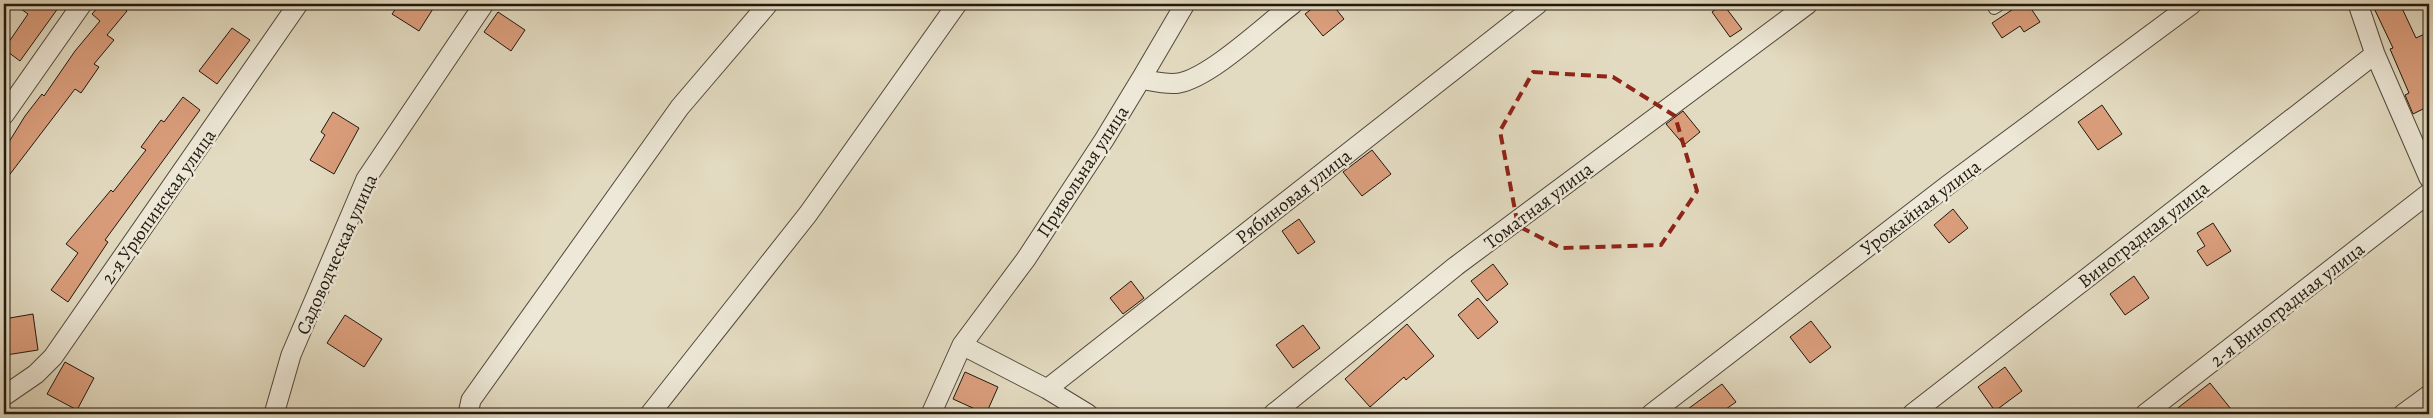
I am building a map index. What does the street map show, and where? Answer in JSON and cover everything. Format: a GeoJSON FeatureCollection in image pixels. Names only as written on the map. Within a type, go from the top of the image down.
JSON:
{"type":"FeatureCollection","features":[{"type":"Feature","properties":{"kind":"street"},"geometry":{"type":"LineString","coordinates":[[4,114],[82,4]]}},
{"type":"Feature","properties":{"kind":"street","name":"2-я Урюпинская улица"},"geometry":{"type":"LineString","coordinates":[[4,396],[36,374],[53,357],[298,4]]}},
{"type":"Feature","properties":{"kind":"street","name":"Садоводческая улица"},"geometry":{"type":"LineString","coordinates":[[274,414],[291,355],[366,179],[484,4]]}},
{"type":"Feature","properties":{"kind":"street"},"geometry":{"type":"LineString","coordinates":[[468,414],[471,400],[680,107],[768,4]]}},
{"type":"Feature","properties":{"kind":"street"},"geometry":{"type":"LineString","coordinates":[[650,414],[808,214],[956,4]]}},
{"type":"Feature","properties":{"kind":"street","name":"Привольная улица"},"geometry":{"type":"LineString","coordinates":[[931,414],[962,345],[1026,259],[1104,140],[1185,4]]}},
{"type":"Feature","properties":{"kind":"street"},"geometry":{"type":"LineString","coordinates":[[1140,79],[1177,84],[1193,79],[1209,70],[1293,4]]}},
{"type":"Feature","properties":{"kind":"street","name":"Рябиновая улица"},"geometry":{"type":"LineString","coordinates":[[1047,389],[1538,4]]}},
{"type":"Feature","properties":{"kind":"street","name":"Томатная улица"},"geometry":{"type":"LineString","coordinates":[[1273,414],[1456,266],[1808,4]]}},
{"type":"Feature","properties":{"kind":"street","name":"Урожайная улица"},"geometry":{"type":"LineString","coordinates":[[1651,414],[1948,185],[2192,4]]}},
{"type":"Feature","properties":{"kind":"street"},"geometry":{"type":"LineString","coordinates":[[2358,4],[2375,54],[2429,178]]}},
{"type":"Feature","properties":{"kind":"street","name":"Виноградная улица"},"geometry":{"type":"LineString","coordinates":[[1912,414],[2375,54]]}},
{"type":"Feature","properties":{"kind":"street","name":"2-я Виноградная улица"},"geometry":{"type":"LineString","coordinates":[[2145,414],[2429,193]]}},
{"type":"Feature","properties":{"kind":"street"},"geometry":{"type":"LineString","coordinates":[[962,345],[1047,389],[1088,414]]}},
{"type":"Feature","properties":{"kind":"street"},"geometry":{"type":"LineString","coordinates":[[2403,414],[2429,395]]}},
{"type":"Feature","properties":{"kind":"highlighted area"},"geometry":{"type":"Polygon","coordinates":[[[1533,72],[1613,77],[1675,116],[1697,191],[1661,245],[1561,248],[1518,226],[1500,131],[1533,72]]]}},
{"type":"Feature","properties":{"kind":"building"},"geometry":{"type":"Polygon","coordinates":[[[14,4],[61,4],[20,61],[4,49],[28,14],[14,4]]]}},
{"type":"Feature","properties":{"kind":"building"},"geometry":{"type":"Polygon","coordinates":[[[101,4],[118,4],[127,11],[107,35],[114,40],[94,64],[99,67],[81,93],[75,89],[4,182],[4,150],[25,116],[42,94],[44,96],[75,51],[100,21],[92,14],[101,4]]]}},
{"type":"Feature","properties":{"kind":"building"},"geometry":{"type":"Polygon","coordinates":[[[399,4],[436,4],[419,31],[392,14],[399,4]]]}},
{"type":"Feature","properties":{"kind":"building"},"geometry":{"type":"Polygon","coordinates":[[[1318,4],[1332,4],[1344,19],[1323,36],[1305,14],[1318,4]]]}},
{"type":"Feature","properties":{"kind":"building"},"geometry":{"type":"Polygon","coordinates":[[[1723,4],[1742,29],[1730,37],[1712,12],[1723,4]]]}},
{"type":"Feature","properties":{"kind":"building"},"geometry":{"type":"Polygon","coordinates":[[[2021,4],[2028,4],[2040,22],[2024,32],[2020,26],[2002,38],[1992,23],[2021,4]]]}},
{"type":"Feature","properties":{"kind":"building"},"geometry":{"type":"Polygon","coordinates":[[[2372,4],[2400,4],[2416,38],[2429,32],[2429,106],[2413,114],[2405,95],[2409,93],[2390,49],[2393,48],[2372,4]]]}},
{"type":"Feature","properties":{"kind":"building"},"geometry":{"type":"Polygon","coordinates":[[[498,12],[525,30],[511,51],[484,32],[498,12]]]}},
{"type":"Feature","properties":{"kind":"building"},"geometry":{"type":"Polygon","coordinates":[[[232,28],[250,40],[217,84],[199,71],[232,28]]]}},
{"type":"Feature","properties":{"kind":"building"},"geometry":{"type":"Polygon","coordinates":[[[183,97],[200,110],[105,240],[108,242],[68,302],[51,290],[78,253],[66,244],[111,190],[113,192],[146,150],[141,147],[161,120],[164,122],[183,97]]]}},
{"type":"Feature","properties":{"kind":"building"},"geometry":{"type":"Polygon","coordinates":[[[2102,105],[2122,134],[2098,150],[2078,122],[2102,105]]]}},
{"type":"Feature","properties":{"kind":"building"},"geometry":{"type":"Polygon","coordinates":[[[1683,111],[1700,132],[1684,145],[1666,124],[1683,111]]]}},
{"type":"Feature","properties":{"kind":"building"},"geometry":{"type":"Polygon","coordinates":[[[333,112],[359,128],[334,174],[310,160],[325,135],[321,132],[333,112]]]}},
{"type":"Feature","properties":{"kind":"building"},"geometry":{"type":"Polygon","coordinates":[[[1372,150],[1391,174],[1362,196],[1343,172],[1372,150]]]}},
{"type":"Feature","properties":{"kind":"building"},"geometry":{"type":"Polygon","coordinates":[[[1953,209],[1968,228],[1949,243],[1934,225],[1953,209]]]}},
{"type":"Feature","properties":{"kind":"building"},"geometry":{"type":"Polygon","coordinates":[[[1299,219],[1315,242],[1298,254],[1282,231],[1299,219]]]}},
{"type":"Feature","properties":{"kind":"building"},"geometry":{"type":"Polygon","coordinates":[[[2213,223],[2231,251],[2207,266],[2197,251],[2205,246],[2197,233],[2213,223]]]}},
{"type":"Feature","properties":{"kind":"building"},"geometry":{"type":"Polygon","coordinates":[[[1493,264],[1508,284],[1487,301],[1471,281],[1493,264]]]}},
{"type":"Feature","properties":{"kind":"building"},"geometry":{"type":"Polygon","coordinates":[[[2134,276],[2149,298],[2125,315],[2110,294],[2134,276]]]}},
{"type":"Feature","properties":{"kind":"building"},"geometry":{"type":"Polygon","coordinates":[[[1131,281],[1144,298],[1123,314],[1110,298],[1131,281]]]}},
{"type":"Feature","properties":{"kind":"building"},"geometry":{"type":"Polygon","coordinates":[[[1478,298],[1498,322],[1478,339],[1458,315],[1478,298]]]}},
{"type":"Feature","properties":{"kind":"building"},"geometry":{"type":"Polygon","coordinates":[[[33,314],[38,350],[6,355],[4,319],[33,314]]]}},
{"type":"Feature","properties":{"kind":"building"},"geometry":{"type":"Polygon","coordinates":[[[345,315],[382,339],[364,367],[327,343],[345,315]]]}},
{"type":"Feature","properties":{"kind":"building"},"geometry":{"type":"Polygon","coordinates":[[[1811,321],[1831,347],[1810,363],[1790,337],[1811,321]]]}},
{"type":"Feature","properties":{"kind":"building"},"geometry":{"type":"Polygon","coordinates":[[[1407,324],[1434,356],[1406,380],[1404,377],[1370,407],[1345,379],[1407,324]]]}},
{"type":"Feature","properties":{"kind":"building"},"geometry":{"type":"Polygon","coordinates":[[[1303,325],[1320,348],[1293,368],[1276,345],[1303,325]]]}},
{"type":"Feature","properties":{"kind":"building"},"geometry":{"type":"Polygon","coordinates":[[[65,362],[94,378],[77,410],[47,394],[65,362]]]}},
{"type":"Feature","properties":{"kind":"building"},"geometry":{"type":"Polygon","coordinates":[[[2005,367],[2022,391],[1995,411],[1978,387],[2005,367]]]}},
{"type":"Feature","properties":{"kind":"building"},"geometry":{"type":"Polygon","coordinates":[[[965,372],[998,387],[986,414],[953,399],[965,372]]]}},
{"type":"Feature","properties":{"kind":"building"},"geometry":{"type":"Polygon","coordinates":[[[2210,383],[2235,414],[2170,414],[2210,383]]]}},
{"type":"Feature","properties":{"kind":"building"},"geometry":{"type":"Polygon","coordinates":[[[1722,384],[1736,402],[1719,414],[1681,414],[1722,384]]]}}]}
